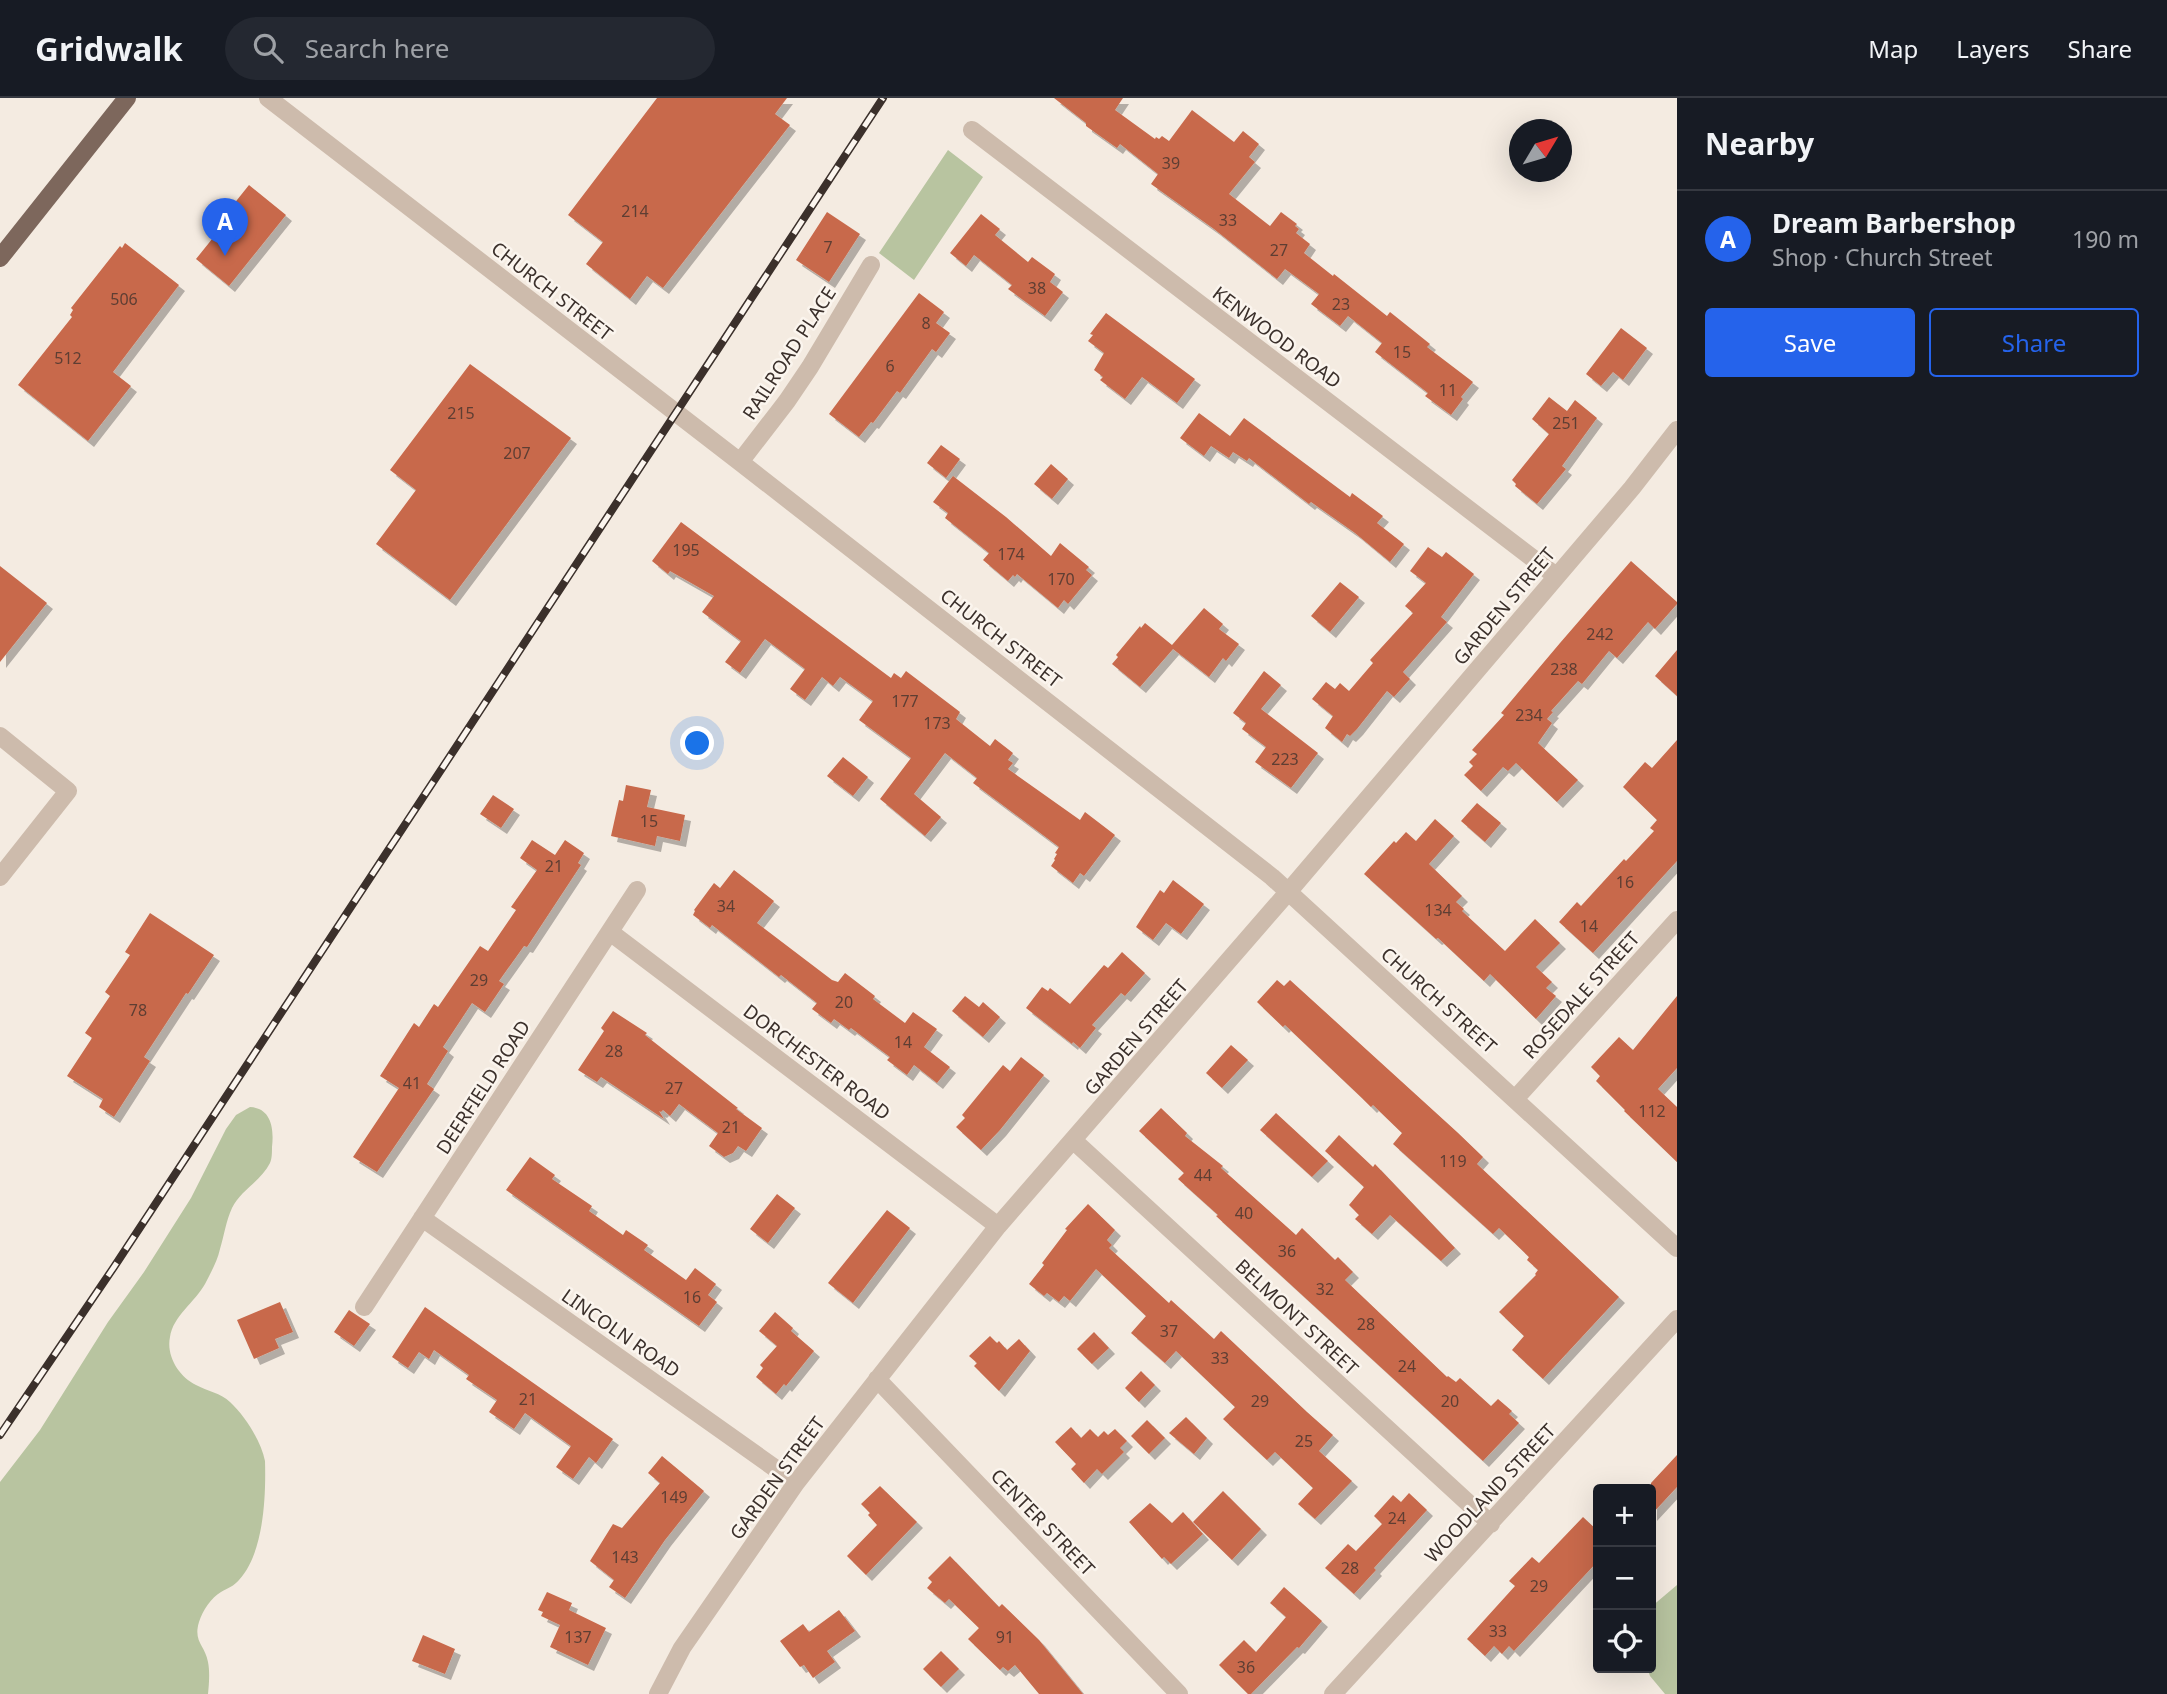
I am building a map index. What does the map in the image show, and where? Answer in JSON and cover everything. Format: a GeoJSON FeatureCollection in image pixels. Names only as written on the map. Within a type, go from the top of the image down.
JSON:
{"type":"FeatureCollection","features":[{"type":"Feature","properties":{"kind":"main road"},"geometry":{"type":"LineString","coordinates":[[0,258],[127,98]]}},
{"type":"Feature","properties":{"kind":"street","name":"CHURCH STREET"},"geometry":{"type":"LineString","coordinates":[[268,98],[1289,891],[1677,1248]]}},
{"type":"Feature","properties":{"kind":"street","name":"KENWOOD ROAD"},"geometry":{"type":"LineString","coordinates":[[972,130],[1556,576]]}},
{"type":"Feature","properties":{"kind":"street","name":"RAILROAD PLACE"},"geometry":{"type":"LineString","coordinates":[[740,462],[788,401],[871,265]]}},
{"type":"Feature","properties":{"kind":"street","name":"GARDEN STREET"},"geometry":{"type":"LineString","coordinates":[[658,1694],[682,1648],[796,1483],[999,1226],[1289,891],[1632,488],[1677,430]]}},
{"type":"Feature","properties":{"kind":"street"},"geometry":{"type":"LineString","coordinates":[[0,736],[68,791],[0,877]]}},
{"type":"Feature","properties":{"kind":"street","name":"DEERFIELD ROAD"},"geometry":{"type":"LineString","coordinates":[[364,1307],[637,890]]}},
{"type":"Feature","properties":{"kind":"street","name":"ROSEDALE STREET"},"geometry":{"type":"LineString","coordinates":[[1516,1099],[1677,920]]}},
{"type":"Feature","properties":{"kind":"street","name":"DORCHESTER ROAD"},"geometry":{"type":"LineString","coordinates":[[610,932],[999,1226]]}},
{"type":"Feature","properties":{"kind":"street","name":"BELMONT STREET"},"geometry":{"type":"LineString","coordinates":[[1074,1141],[1491,1524]]}},
{"type":"Feature","properties":{"kind":"street","name":"LINCOLN ROAD"},"geometry":{"type":"LineString","coordinates":[[422,1218],[796,1483]]}},
{"type":"Feature","properties":{"kind":"street","name":"WOODLAND STREET"},"geometry":{"type":"LineString","coordinates":[[1333,1694],[1677,1319]]}},
{"type":"Feature","properties":{"kind":"street","name":"CENTER STREET"},"geometry":{"type":"LineString","coordinates":[[877,1379],[1179,1694]]}},
{"type":"Feature","properties":{"kind":"green space"},"geometry":{"type":"Polygon","coordinates":[[[948,150],[983,177],[914,280],[879,253],[948,150]]]}},
{"type":"Feature","properties":{"kind":"green space"},"geometry":{"type":"Polygon","coordinates":[[[250,1107],[263,1111],[270,1121],[271,1161],[232,1208],[214,1267],[201,1291],[175,1322],[169,1344],[175,1365],[184,1377],[226,1399],[241,1414],[252,1429],[265,1461],[264,1507],[254,1555],[239,1580],[214,1598],[199,1622],[198,1639],[209,1666],[208,1694],[0,1694],[0,1482],[40,1430],[108,1322],[144,1272],[191,1198],[226,1129],[236,1115],[250,1107]]]}},
{"type":"Feature","properties":{"kind":"green space"},"geometry":{"type":"Polygon","coordinates":[[[1677,1585],[1677,1694],[1665,1694],[1649,1673],[1656,1673],[1656,1603],[1677,1585]]]}},
{"type":"Feature","properties":{"kind":"building"},"geometry":{"type":"Polygon","coordinates":[[[657,98],[787,98],[775,114],[790,125],[663,288],[647,276],[630,299],[586,264],[603,242],[568,215],[657,98]]]}},
{"type":"Feature","properties":{"kind":"building"},"geometry":{"type":"Polygon","coordinates":[[[1054,98],[1123,98],[1115,110],[1155,139],[1162,136],[1169,141],[1192,110],[1234,142],[1243,131],[1259,144],[1249,157],[1255,162],[1229,194],[1270,226],[1281,212],[1297,224],[1295,226],[1299,229],[1296,233],[1310,244],[1304,253],[1387,316],[1390,312],[1430,344],[1427,347],[1473,382],[1451,415],[1425,396],[1428,393],[1375,352],[1382,343],[1348,316],[1340,326],[1311,304],[1319,294],[1285,269],[1277,279],[1151,184],[1158,174],[1120,144],[1117,148],[1086,126],[1086,123],[1054,98]]]}},
{"type":"Feature","properties":{"kind":"building"},"geometry":{"type":"Polygon","coordinates":[[[249,185],[286,215],[229,286],[196,259],[233,213],[229,210],[249,185]]]}},
{"type":"Feature","properties":{"kind":"building"},"geometry":{"type":"Polygon","coordinates":[[[827,212],[860,234],[829,282],[796,260],[827,212]]]}},
{"type":"Feature","properties":{"kind":"building"},"geometry":{"type":"Polygon","coordinates":[[[981,214],[1000,229],[995,235],[1028,262],[1032,257],[1055,274],[1050,282],[1063,292],[1045,316],[1008,289],[1012,285],[974,255],[966,266],[950,253],[981,214]]]}},
{"type":"Feature","properties":{"kind":"building"},"geometry":{"type":"Polygon","coordinates":[[[125,243],[179,285],[113,372],[131,386],[88,441],[18,385],[72,317],[71,308],[125,243]]]}},
{"type":"Feature","properties":{"kind":"building"},"geometry":{"type":"Polygon","coordinates":[[[919,293],[944,312],[936,323],[950,333],[936,352],[932,349],[900,393],[897,391],[859,437],[829,414],[919,293]]]}},
{"type":"Feature","properties":{"kind":"building"},"geometry":{"type":"Polygon","coordinates":[[[1106,313],[1195,379],[1177,403],[1142,377],[1125,399],[1100,380],[1103,377],[1094,370],[1104,353],[1088,341],[1093,335],[1090,334],[1106,313]]]}},
{"type":"Feature","properties":{"kind":"building"},"geometry":{"type":"Polygon","coordinates":[[[1621,328],[1647,348],[1623,380],[1613,372],[1601,386],[1586,374],[1621,328]]]}},
{"type":"Feature","properties":{"kind":"building"},"geometry":{"type":"Polygon","coordinates":[[[470,364],[571,438],[450,600],[376,544],[416,490],[390,470],[470,364]]]}},
{"type":"Feature","properties":{"kind":"building"},"geometry":{"type":"Polygon","coordinates":[[[1549,397],[1567,411],[1575,400],[1597,418],[1562,466],[1566,469],[1537,504],[1515,486],[1512,480],[1549,434],[1532,419],[1549,397]]]}},
{"type":"Feature","properties":{"kind":"building"},"geometry":{"type":"Polygon","coordinates":[[[1199,413],[1230,436],[1244,418],[1350,497],[1352,493],[1383,516],[1377,523],[1404,544],[1390,562],[1355,533],[1311,502],[1309,504],[1249,458],[1247,461],[1233,452],[1229,458],[1211,446],[1204,456],[1180,438],[1199,413]]]}},
{"type":"Feature","properties":{"kind":"building"},"geometry":{"type":"Polygon","coordinates":[[[941,445],[960,459],[946,478],[927,463],[941,445]]]}},
{"type":"Feature","properties":{"kind":"building"},"geometry":{"type":"Polygon","coordinates":[[[1051,464],[1068,479],[1052,499],[1034,484],[1051,464]]]}},
{"type":"Feature","properties":{"kind":"building"},"geometry":{"type":"Polygon","coordinates":[[[953,476],[1051,556],[1060,543],[1089,567],[1086,570],[1092,575],[1068,604],[1064,600],[1058,608],[1017,574],[1008,581],[983,560],[989,553],[945,518],[948,513],[933,502],[953,476]]]}},
{"type":"Feature","properties":{"kind":"building"},"geometry":{"type":"Polygon","coordinates":[[[681,522],[891,678],[894,673],[901,678],[906,671],[960,712],[956,719],[990,746],[995,739],[1013,753],[1008,760],[1013,763],[1008,769],[1080,820],[1085,812],[1115,835],[1084,876],[1080,873],[1073,883],[1051,866],[1059,847],[973,783],[977,778],[945,753],[914,794],[941,817],[925,836],[880,799],[911,758],[859,720],[873,701],[840,677],[833,686],[822,677],[805,700],[790,689],[805,669],[765,639],[740,673],[725,662],[741,641],[702,612],[714,596],[670,571],[668,574],[652,561],[681,522]]]}},
{"type":"Feature","properties":{"kind":"building"},"geometry":{"type":"Polygon","coordinates":[[[1428,547],[1442,557],[1446,552],[1474,574],[1441,617],[1447,622],[1403,672],[1410,679],[1394,697],[1387,691],[1357,729],[1350,736],[1347,734],[1342,742],[1325,728],[1333,716],[1312,699],[1326,682],[1335,689],[1340,683],[1349,691],[1373,663],[1370,660],[1413,613],[1405,606],[1426,583],[1410,571],[1428,547]]]}},
{"type":"Feature","properties":{"kind":"building"},"geometry":{"type":"Polygon","coordinates":[[[1631,561],[1677,604],[1655,629],[1648,622],[1617,658],[1609,651],[1582,684],[1578,681],[1551,711],[1553,712],[1547,719],[1552,723],[1538,743],[1578,780],[1557,802],[1516,763],[1508,771],[1503,767],[1481,791],[1464,775],[1473,766],[1469,762],[1477,754],[1472,750],[1631,561]]]}},
{"type":"Feature","properties":{"kind":"building"},"geometry":{"type":"Polygon","coordinates":[[[0,566],[47,603],[0,662],[0,566]]]}},
{"type":"Feature","properties":{"kind":"building"},"geometry":{"type":"Polygon","coordinates":[[[1340,582],[1359,597],[1330,632],[1311,616],[1340,582]]]}},
{"type":"Feature","properties":{"kind":"building"},"geometry":{"type":"Polygon","coordinates":[[[1204,608],[1223,624],[1219,629],[1239,644],[1226,661],[1223,658],[1209,677],[1173,649],[1140,687],[1112,664],[1118,657],[1116,655],[1140,626],[1141,628],[1145,623],[1172,645],[1204,608]]]}},
{"type":"Feature","properties":{"kind":"building"},"geometry":{"type":"Polygon","coordinates":[[[1677,650],[1677,696],[1655,676],[1677,650]]]}},
{"type":"Feature","properties":{"kind":"building"},"geometry":{"type":"Polygon","coordinates":[[[1264,671],[1281,685],[1261,709],[1318,753],[1291,788],[1255,762],[1266,747],[1242,729],[1246,723],[1233,713],[1264,671]]]}},
{"type":"Feature","properties":{"kind":"building"},"geometry":{"type":"Polygon","coordinates":[[[1677,740],[1677,861],[1593,953],[1559,922],[1577,902],[1581,906],[1654,831],[1650,828],[1657,820],[1623,787],[1645,762],[1652,768],[1677,740]]]}},
{"type":"Feature","properties":{"kind":"building"},"geometry":{"type":"Polygon","coordinates":[[[843,757],[868,777],[853,796],[827,776],[843,757]]]}},
{"type":"Feature","properties":{"kind":"building"},"geometry":{"type":"Polygon","coordinates":[[[626,785],[651,790],[647,807],[685,815],[680,841],[657,836],[655,846],[611,836],[619,800],[623,801],[626,785]]]}},
{"type":"Feature","properties":{"kind":"building"},"geometry":{"type":"Polygon","coordinates":[[[493,795],[514,809],[501,828],[480,814],[493,795]]]}},
{"type":"Feature","properties":{"kind":"building"},"geometry":{"type":"Polygon","coordinates":[[[1477,803],[1501,823],[1485,842],[1461,821],[1477,803]]]}},
{"type":"Feature","properties":{"kind":"building"},"geometry":{"type":"Polygon","coordinates":[[[1435,819],[1454,836],[1429,864],[1462,896],[1456,902],[1464,909],[1462,911],[1505,951],[1535,919],[1560,943],[1536,967],[1552,982],[1546,988],[1556,996],[1536,1019],[1490,974],[1484,981],[1364,874],[1394,841],[1396,843],[1406,832],[1416,841],[1435,819]]]}},
{"type":"Feature","properties":{"kind":"building"},"geometry":{"type":"Polygon","coordinates":[[[532,840],[555,855],[565,840],[584,853],[578,863],[581,865],[527,947],[524,946],[499,981],[504,984],[485,1012],[472,1003],[443,1047],[448,1051],[427,1084],[434,1089],[377,1172],[353,1157],[399,1088],[380,1076],[414,1023],[419,1027],[434,1004],[438,1007],[480,946],[488,951],[516,910],[511,907],[537,870],[520,858],[532,840]]]}},
{"type":"Feature","properties":{"kind":"building"},"geometry":{"type":"Polygon","coordinates":[[[734,870],[774,901],[757,923],[832,980],[838,982],[845,973],[905,1023],[913,1012],[937,1029],[924,1047],[950,1067],[937,1083],[914,1065],[907,1075],[887,1060],[890,1057],[851,1028],[849,1030],[834,1019],[831,1023],[812,1009],[817,1003],[712,925],[710,928],[693,915],[714,883],[720,888],[734,870]]]}},
{"type":"Feature","properties":{"kind":"building"},"geometry":{"type":"Polygon","coordinates":[[[1173,880],[1204,904],[1181,934],[1166,923],[1153,940],[1136,927],[1160,890],[1164,893],[1173,880]]]}},
{"type":"Feature","properties":{"kind":"building"},"geometry":{"type":"Polygon","coordinates":[[[150,913],[214,955],[144,1057],[150,1061],[114,1117],[99,1107],[103,1099],[67,1076],[92,1038],[85,1033],[110,996],[105,992],[130,955],[125,952],[150,913]]]}},
{"type":"Feature","properties":{"kind":"building"},"geometry":{"type":"Polygon","coordinates":[[[1122,952],[1145,973],[1125,996],[1121,993],[1092,1025],[1096,1028],[1080,1048],[1026,1008],[1042,987],[1048,991],[1050,988],[1070,1004],[1104,965],[1108,968],[1122,952]]]}},
{"type":"Feature","properties":{"kind":"building"},"geometry":{"type":"Polygon","coordinates":[[[1277,980],[1284,986],[1290,980],[1457,1132],[1483,1157],[1477,1164],[1619,1297],[1543,1379],[1512,1350],[1524,1336],[1499,1312],[1538,1270],[1527,1260],[1529,1257],[1499,1228],[1493,1234],[1393,1144],[1402,1133],[1257,1002],[1277,980]]]}},
{"type":"Feature","properties":{"kind":"building"},"geometry":{"type":"Polygon","coordinates":[[[965,996],[979,1007],[983,1002],[1000,1017],[983,1037],[952,1011],[965,996]]]}},
{"type":"Feature","properties":{"kind":"building"},"geometry":{"type":"Polygon","coordinates":[[[1677,996],[1677,1068],[1658,1089],[1677,1107],[1677,1162],[1596,1081],[1600,1076],[1591,1067],[1619,1037],[1633,1050],[1677,996]]]}},
{"type":"Feature","properties":{"kind":"building"},"geometry":{"type":"Polygon","coordinates":[[[613,1011],[647,1033],[645,1035],[762,1128],[746,1151],[738,1146],[733,1153],[724,1157],[709,1146],[718,1133],[679,1104],[670,1116],[663,1110],[659,1111],[664,1119],[601,1077],[597,1082],[578,1070],[604,1031],[601,1028],[613,1011]]]}},
{"type":"Feature","properties":{"kind":"building"},"geometry":{"type":"Polygon","coordinates":[[[1231,1045],[1248,1060],[1222,1088],[1206,1073],[1231,1045]]]}},
{"type":"Feature","properties":{"kind":"building"},"geometry":{"type":"Polygon","coordinates":[[[1021,1057],[1044,1075],[981,1150],[956,1127],[965,1118],[962,1115],[1003,1065],[1010,1071],[1021,1057]]]}},
{"type":"Feature","properties":{"kind":"building"},"geometry":{"type":"Polygon","coordinates":[[[1161,1108],[1187,1133],[1185,1136],[1223,1166],[1221,1168],[1296,1235],[1302,1228],[1335,1260],[1338,1257],[1353,1272],[1345,1280],[1447,1377],[1456,1382],[1460,1378],[1491,1406],[1498,1399],[1512,1411],[1509,1414],[1519,1423],[1483,1461],[1178,1179],[1184,1173],[1139,1131],[1161,1108]]]}},
{"type":"Feature","properties":{"kind":"building"},"geometry":{"type":"Polygon","coordinates":[[[1276,1113],[1328,1161],[1312,1177],[1260,1130],[1276,1113]]]}},
{"type":"Feature","properties":{"kind":"building"},"geometry":{"type":"Polygon","coordinates":[[[1339,1135],[1373,1167],[1375,1164],[1455,1248],[1441,1261],[1390,1215],[1372,1234],[1355,1219],[1359,1215],[1349,1205],[1364,1187],[1325,1151],[1339,1135]]]}},
{"type":"Feature","properties":{"kind":"building"},"geometry":{"type":"Polygon","coordinates":[[[530,1157],[555,1175],[552,1179],[592,1206],[589,1211],[623,1235],[626,1230],[648,1245],[644,1250],[686,1280],[695,1268],[716,1284],[708,1295],[717,1302],[699,1326],[506,1190],[530,1157]]]}},
{"type":"Feature","properties":{"kind":"building"},"geometry":{"type":"Polygon","coordinates":[[[777,1194],[795,1208],[768,1243],[750,1229],[777,1194]]]}},
{"type":"Feature","properties":{"kind":"building"},"geometry":{"type":"Polygon","coordinates":[[[1088,1204],[1115,1230],[1107,1240],[1112,1245],[1109,1248],[1169,1303],[1171,1300],[1214,1339],[1221,1331],[1333,1435],[1319,1451],[1352,1481],[1315,1519],[1298,1504],[1313,1488],[1275,1452],[1267,1460],[1223,1419],[1235,1407],[1176,1351],[1165,1363],[1131,1333],[1146,1316],[1096,1269],[1070,1301],[1064,1296],[1059,1302],[1047,1293],[1044,1296],[1029,1284],[1067,1230],[1065,1229],[1088,1204]]]}},
{"type":"Feature","properties":{"kind":"building"},"geometry":{"type":"Polygon","coordinates":[[[887,1210],[910,1228],[853,1303],[828,1283],[887,1210]]]}},
{"type":"Feature","properties":{"kind":"building"},"geometry":{"type":"Polygon","coordinates":[[[280,1302],[293,1332],[275,1339],[279,1348],[254,1359],[237,1320],[280,1302]]]}},
{"type":"Feature","properties":{"kind":"building"},"geometry":{"type":"Polygon","coordinates":[[[425,1307],[613,1439],[596,1463],[589,1457],[573,1479],[556,1467],[571,1446],[525,1413],[514,1429],[489,1412],[497,1400],[466,1379],[469,1375],[434,1350],[429,1359],[419,1352],[408,1368],[392,1357],[425,1307]]]}},
{"type":"Feature","properties":{"kind":"building"},"geometry":{"type":"Polygon","coordinates":[[[349,1310],[370,1324],[354,1346],[334,1332],[349,1310]]]}},
{"type":"Feature","properties":{"kind":"building"},"geometry":{"type":"Polygon","coordinates":[[[775,1312],[793,1328],[791,1331],[814,1351],[786,1386],[784,1384],[776,1394],[756,1377],[763,1368],[760,1365],[777,1346],[759,1331],[775,1312]]]}},
{"type":"Feature","properties":{"kind":"building"},"geometry":{"type":"Polygon","coordinates":[[[1094,1332],[1109,1348],[1092,1364],[1077,1349],[1094,1332]]]}},
{"type":"Feature","properties":{"kind":"building"},"geometry":{"type":"Polygon","coordinates":[[[990,1336],[1007,1350],[1019,1339],[1030,1351],[999,1391],[974,1366],[977,1363],[969,1356],[990,1336]]]}},
{"type":"Feature","properties":{"kind":"building"},"geometry":{"type":"Polygon","coordinates":[[[1141,1371],[1155,1385],[1139,1402],[1125,1388],[1141,1371]]]}},
{"type":"Feature","properties":{"kind":"building"},"geometry":{"type":"Polygon","coordinates":[[[1186,1417],[1207,1438],[1194,1454],[1169,1433],[1186,1417]]]}},
{"type":"Feature","properties":{"kind":"building"},"geometry":{"type":"Polygon","coordinates":[[[1147,1420],[1165,1438],[1149,1454],[1131,1436],[1147,1420]]]}},
{"type":"Feature","properties":{"kind":"building"},"geometry":{"type":"Polygon","coordinates":[[[1071,1427],[1081,1438],[1090,1429],[1098,1437],[1104,1431],[1108,1435],[1115,1429],[1127,1441],[1120,1448],[1124,1452],[1102,1474],[1097,1469],[1084,1483],[1071,1469],[1076,1464],[1055,1442],[1071,1427]]]}},
{"type":"Feature","properties":{"kind":"building"},"geometry":{"type":"Polygon","coordinates":[[[1677,1455],[1677,1487],[1656,1510],[1656,1484],[1651,1483],[1677,1455]]]}},
{"type":"Feature","properties":{"kind":"building"},"geometry":{"type":"Polygon","coordinates":[[[662,1456],[704,1491],[665,1540],[625,1598],[609,1587],[614,1580],[590,1561],[613,1524],[622,1528],[660,1483],[648,1473],[662,1456]]]}},
{"type":"Feature","properties":{"kind":"building"},"geometry":{"type":"Polygon","coordinates":[[[880,1486],[917,1522],[866,1575],[847,1556],[877,1525],[861,1504],[880,1486]]]}},
{"type":"Feature","properties":{"kind":"building"},"geometry":{"type":"Polygon","coordinates":[[[1223,1491],[1261,1529],[1232,1560],[1193,1522],[1223,1491]]]}},
{"type":"Feature","properties":{"kind":"building"},"geometry":{"type":"Polygon","coordinates":[[[1409,1493],[1427,1510],[1354,1594],[1325,1568],[1348,1544],[1356,1551],[1382,1524],[1374,1516],[1393,1495],[1401,1502],[1409,1493]]]}},
{"type":"Feature","properties":{"kind":"building"},"geometry":{"type":"Polygon","coordinates":[[[1150,1503],[1172,1523],[1183,1512],[1203,1534],[1171,1564],[1164,1557],[1162,1559],[1129,1522],[1150,1503]]]}},
{"type":"Feature","properties":{"kind":"building"},"geometry":{"type":"Polygon","coordinates":[[[1583,1517],[1593,1526],[1593,1566],[1514,1651],[1509,1646],[1502,1654],[1494,1646],[1485,1656],[1467,1639],[1515,1586],[1509,1581],[1532,1557],[1539,1563],[1583,1517]]]}},
{"type":"Feature","properties":{"kind":"building"},"geometry":{"type":"Polygon","coordinates":[[[950,1556],[999,1607],[1002,1604],[1039,1640],[1083,1694],[1039,1694],[1015,1665],[1008,1671],[1003,1667],[1000,1670],[968,1639],[979,1628],[949,1599],[945,1603],[927,1588],[932,1582],[928,1578],[950,1556]]]}},
{"type":"Feature","properties":{"kind":"building"},"geometry":{"type":"Polygon","coordinates":[[[1284,1587],[1322,1621],[1299,1648],[1248,1694],[1219,1665],[1244,1640],[1256,1652],[1286,1617],[1270,1603],[1284,1587]]]}},
{"type":"Feature","properties":{"kind":"building"},"geometry":{"type":"Polygon","coordinates":[[[547,1592],[572,1603],[569,1610],[606,1628],[588,1665],[550,1647],[560,1625],[541,1616],[543,1612],[538,1610],[547,1592]]]}},
{"type":"Feature","properties":{"kind":"building"},"geometry":{"type":"Polygon","coordinates":[[[839,1610],[855,1631],[827,1651],[835,1662],[813,1678],[804,1665],[800,1667],[780,1641],[803,1624],[809,1632],[839,1610]]]}},
{"type":"Feature","properties":{"kind":"building"},"geometry":{"type":"Polygon","coordinates":[[[423,1635],[455,1649],[445,1674],[412,1661],[423,1635]]]}},
{"type":"Feature","properties":{"kind":"building"},"geometry":{"type":"Polygon","coordinates":[[[941,1651],[959,1669],[941,1687],[923,1669],[941,1651]]]}},
{"type":"Feature","properties":{"kind":"railway"},"geometry":{"type":"LineString","coordinates":[[0,1435],[114,1267],[883,98]]}},
{"type":"Feature","properties":{"kind":"place","name":"Dream Barbershop"},"geometry":{"type":"Point","coordinates":[225,256]}}]}
